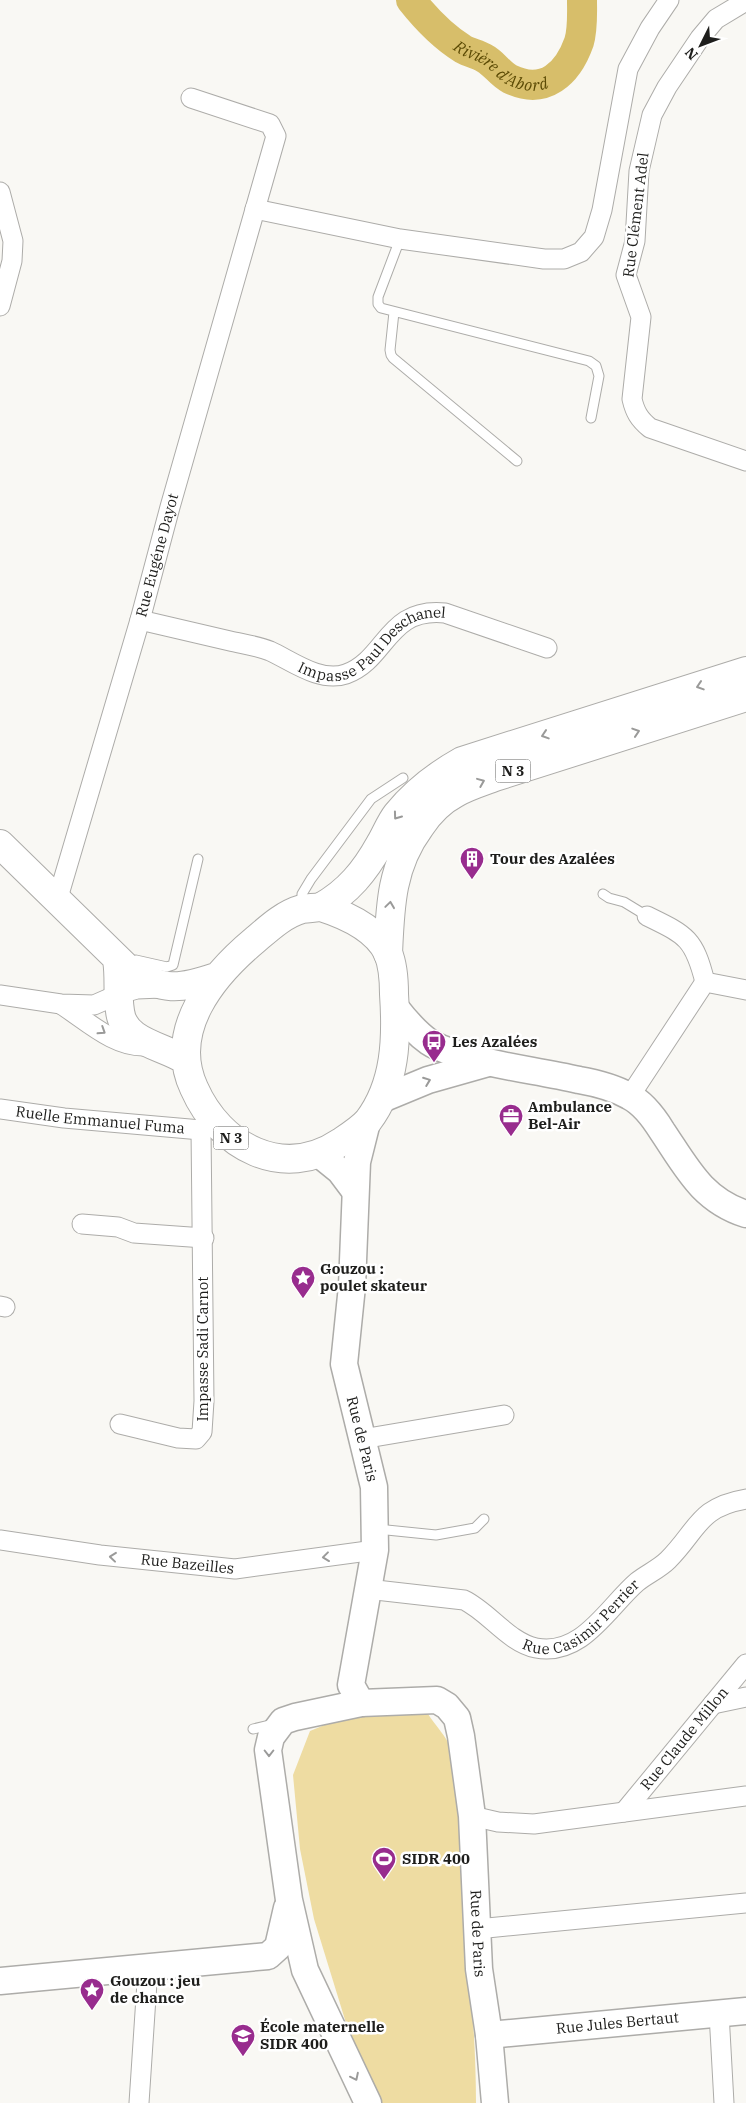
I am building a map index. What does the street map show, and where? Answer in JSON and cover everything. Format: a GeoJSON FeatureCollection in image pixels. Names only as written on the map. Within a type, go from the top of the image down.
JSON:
{"type":"FeatureCollection","features":[{"type":"Feature","properties":{"kind":"main road","name":"N 3"},"geometry":{"type":"LineString","coordinates":[[746,671],[462,761],[431,780],[396,815],[362,872],[345,892],[272,926],[244,949],[216,977],[205,993],[194,1016],[187,1038],[185,1060],[206,1125],[263,1156],[299,1158],[319,1154],[337,1145],[367,1122],[382,1100],[393,1060],[394,980],[388,954],[389,913],[394,884],[407,844],[436,807],[455,793],[494,777],[746,697]]}},
{"type":"Feature","properties":{"kind":"main road","name":"N 3"},"geometry":{"type":"LineString","coordinates":[[0,844],[117,960],[145,979],[165,987],[182,987],[216,977]]}},
{"type":"Feature","properties":{"kind":"main road","name":"N 3"},"geometry":{"type":"LineString","coordinates":[[312,908],[343,914],[363,926],[377,938],[388,954]]}},
{"type":"Feature","properties":{"kind":"main road"},"geometry":{"type":"LineString","coordinates":[[117,960],[120,977],[120,1013],[129,1030],[152,1045],[176,1053],[185,1060]]}},
{"type":"Feature","properties":{"kind":"street"},"geometry":{"type":"LineString","coordinates":[[255,209],[400,239],[544,259],[564,259],[581,252],[594,237],[602,210],[628,70],[650,28],[669,0]]}},
{"type":"Feature","properties":{"kind":"street","name":"Rue Clément Adel"},"geometry":{"type":"LineString","coordinates":[[746,1],[716,19],[690,51],[667,86],[652,115],[639,171],[635,241],[626,275],[641,317],[632,399],[638,416],[650,428],[746,461]]}},
{"type":"Feature","properties":{"kind":"street","name":"Rue Eugéne Dayot"},"geometry":{"type":"LineString","coordinates":[[57,901],[140,620],[170,507],[276,136],[270,124],[191,98]]}},
{"type":"Feature","properties":{"kind":"street"},"geometry":{"type":"LineString","coordinates":[[0,192],[13,241],[12,261],[0,306]]}},
{"type":"Feature","properties":{"kind":"street","name":"Impasse Paul Deschanel"},"geometry":{"type":"LineString","coordinates":[[140,620],[269,651],[315,673],[332,675],[344,674],[358,668],[404,622],[416,615],[430,611],[445,613],[547,648]]}},
{"type":"Feature","properties":{"kind":"street"},"geometry":{"type":"LineString","coordinates":[[630,1096],[705,982],[700,961],[691,944],[677,931],[647,916]]}},
{"type":"Feature","properties":{"kind":"street"},"geometry":{"type":"LineString","coordinates":[[705,982],[746,990]]}},
{"type":"Feature","properties":{"kind":"street"},"geometry":{"type":"LineString","coordinates":[[0,994],[61,1004],[94,1005],[119,994],[137,989],[165,987]]}},
{"type":"Feature","properties":{"kind":"street"},"geometry":{"type":"LineString","coordinates":[[61,1004],[118,1041],[135,1046],[152,1045]]}},
{"type":"Feature","properties":{"kind":"street"},"geometry":{"type":"LineString","coordinates":[[395,1007],[414,1030],[430,1043],[488,1063],[604,1085],[630,1096],[656,1122],[684,1164],[714,1200],[746,1214]]}},
{"type":"Feature","properties":{"kind":"street"},"geometry":{"type":"LineString","coordinates":[[382,1100],[428,1080],[488,1063]]}},
{"type":"Feature","properties":{"kind":"street","name":"Ruelle Emmanuel Fuma"},"geometry":{"type":"LineString","coordinates":[[0,1109],[64,1118],[206,1125]]}},
{"type":"Feature","properties":{"kind":"street","name":"Rue de Paris"},"geometry":{"type":"LineString","coordinates":[[367,1122],[357,1162],[352,1286],[344,1364],[374,1487],[375,1539],[367,1589],[356,1694],[437,1700],[447,1706],[458,1718],[472,1816],[479,1969],[489,2035],[494,2103]]}},
{"type":"Feature","properties":{"kind":"street","name":"Impasse Sadi Carnot"},"geometry":{"type":"LineString","coordinates":[[120,1424],[178,1438],[196,1439],[202,1432],[204,1401],[206,1125]]}},
{"type":"Feature","properties":{"kind":"street"},"geometry":{"type":"LineString","coordinates":[[319,1154],[340,1171],[355,1192]]}},
{"type":"Feature","properties":{"kind":"street"},"geometry":{"type":"LineString","coordinates":[[82,1224],[118,1227],[134,1233],[204,1238]]}},
{"type":"Feature","properties":{"kind":"street"},"geometry":{"type":"LineString","coordinates":[[362,1439],[504,1415]]}},
{"type":"Feature","properties":{"kind":"street","name":"Rue Casimir Perrier"},"geometry":{"type":"LineString","coordinates":[[367,1589],[464,1600],[474,1605],[518,1640],[537,1648],[556,1647],[573,1643],[588,1633],[637,1582],[668,1560],[704,1516],[716,1507],[746,1498]]}},
{"type":"Feature","properties":{"kind":"street","name":"Rue Bazeilles"},"geometry":{"type":"LineString","coordinates":[[0,1540],[235,1574],[375,1539]]}},
{"type":"Feature","properties":{"kind":"street","name":"Rue Claude Millon"},"geometry":{"type":"LineString","coordinates":[[624,1812],[746,1664]]}},
{"type":"Feature","properties":{"kind":"street"},"geometry":{"type":"LineString","coordinates":[[356,1694],[284,1721],[271,1737],[268,1750],[288,1900],[305,1970],[368,2103]]}},
{"type":"Feature","properties":{"kind":"street"},"geometry":{"type":"LineString","coordinates":[[713,1704],[746,1697]]}},
{"type":"Feature","properties":{"kind":"street","name":"Rue Claude Millon"},"geometry":{"type":"LineString","coordinates":[[472,1816],[498,1822],[534,1824],[746,1796]]}},
{"type":"Feature","properties":{"kind":"street"},"geometry":{"type":"LineString","coordinates":[[0,1985],[268,1956],[278,1947],[288,1900]]}},
{"type":"Feature","properties":{"kind":"street"},"geometry":{"type":"LineString","coordinates":[[477,1929],[746,1903]]}},
{"type":"Feature","properties":{"kind":"street"},"geometry":{"type":"LineString","coordinates":[[0,1981],[148,1970],[214,1968],[305,1970]]}},
{"type":"Feature","properties":{"kind":"street"},"geometry":{"type":"LineString","coordinates":[[139,2103],[148,1970]]}},
{"type":"Feature","properties":{"kind":"street","name":"Rue Jules Bertaut"},"geometry":{"type":"LineString","coordinates":[[489,2035],[746,2010]]}},
{"type":"Feature","properties":{"kind":"street"},"geometry":{"type":"LineString","coordinates":[[719,2013],[724,2103]]}},
{"type":"Feature","properties":{"kind":"lane"},"geometry":{"type":"LineString","coordinates":[[400,239],[378,297],[378,304],[381,308],[589,362],[596,366],[599,376],[590,418]]}},
{"type":"Feature","properties":{"kind":"lane"},"geometry":{"type":"LineString","coordinates":[[394,312],[390,355],[517,461]]}},
{"type":"Feature","properties":{"kind":"lane"},"geometry":{"type":"LineString","coordinates":[[312,908],[302,894],[322,863],[371,799],[403,778]]}},
{"type":"Feature","properties":{"kind":"lane"},"geometry":{"type":"LineString","coordinates":[[117,960],[127,957],[153,965],[167,967],[173,965],[198,859]]}},
{"type":"Feature","properties":{"kind":"lane"},"geometry":{"type":"LineString","coordinates":[[603,894],[609,898],[624,902],[647,916]]}},
{"type":"Feature","properties":{"kind":"lane"},"geometry":{"type":"LineString","coordinates":[[375,1539],[436,1535],[475,1528],[484,1519]]}},
{"type":"Feature","properties":{"kind":"lane"},"geometry":{"type":"LineString","coordinates":[[253,1729],[284,1721]]}},
{"type":"Feature","properties":{"kind":"shaded area","name":"SIDR 400"},"geometry":{"type":"Polygon","coordinates":[[[390,1712],[428,1714],[449,1745],[455,1764],[460,1795],[462,1874],[473,2017],[476,2103],[382,2103],[350,2036],[314,1919],[300,1849],[293,1775],[310,1731],[344,1717],[390,1712]]]}},
{"type":"Feature","properties":{"kind":"waterway","name":"Rivière d'Abord"},"geometry":{"type":"LineString","coordinates":[[411,0],[435,27],[455,44],[488,60],[510,79],[523,84],[534,85],[544,83],[562,72],[574,53],[581,32],[582,0]]}},
{"type":"Feature","properties":{"kind":"place","name":"Tour des Azalées"},"geometry":{"type":"Point","coordinates":[472,880]}},
{"type":"Feature","properties":{"kind":"place","name":"Les Azalées"},"geometry":{"type":"Point","coordinates":[434,1063]}},
{"type":"Feature","properties":{"kind":"place","name":"Ambulance Bel-Air"},"geometry":{"type":"Point","coordinates":[511,1137]}},
{"type":"Feature","properties":{"kind":"place","name":"Gouzou : poulet skateur"},"geometry":{"type":"Point","coordinates":[303,1299]}},
{"type":"Feature","properties":{"kind":"place","name":"SIDR 400"},"geometry":{"type":"Point","coordinates":[384,1880]}},
{"type":"Feature","properties":{"kind":"place","name":"Gouzou : jeu de chance"},"geometry":{"type":"Point","coordinates":[92,2011]}},
{"type":"Feature","properties":{"kind":"place","name":"École maternelle SIDR 400"},"geometry":{"type":"Point","coordinates":[243,2057]}}]}
